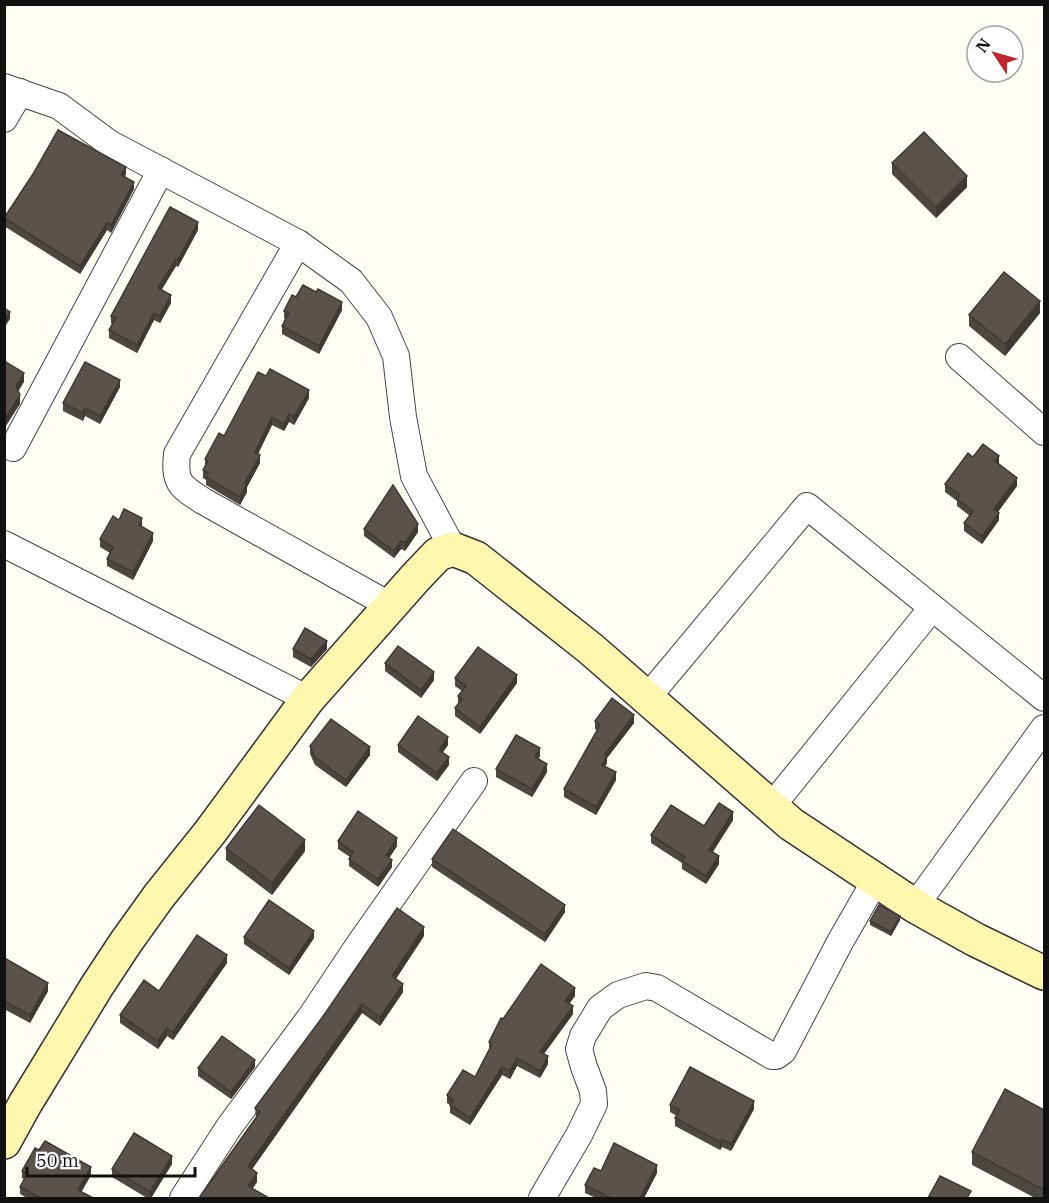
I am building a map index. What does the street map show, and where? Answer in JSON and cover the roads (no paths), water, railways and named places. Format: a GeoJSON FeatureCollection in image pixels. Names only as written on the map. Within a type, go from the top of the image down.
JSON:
{"type":"FeatureCollection","features":[{"type":"Feature","properties":{"kind":"main road"},"geometry":{"type":"LineString","coordinates":[[4,1142],[25,1104],[126,942],[308,699],[438,554],[453,549],[476,558],[591,650],[791,824],[915,906],[1044,974]]}},
{"type":"Feature","properties":{"kind":"street"},"geometry":{"type":"LineString","coordinates":[[4,119],[12,90],[59,106],[109,143],[298,243],[351,281],[379,317],[396,356],[403,417],[414,476],[453,549]]}},
{"type":"Feature","properties":{"kind":"street"},"geometry":{"type":"LineString","coordinates":[[13,448],[161,170]]}},
{"type":"Feature","properties":{"kind":"street"},"geometry":{"type":"LineString","coordinates":[[298,243],[177,454],[175,471],[183,487],[203,501],[391,606]]}},
{"type":"Feature","properties":{"kind":"street"},"geometry":{"type":"LineString","coordinates":[[959,357],[1044,432]]}},
{"type":"Feature","properties":{"kind":"street"},"geometry":{"type":"LineString","coordinates":[[647,698],[807,506],[1044,698]]}},
{"type":"Feature","properties":{"kind":"street"},"geometry":{"type":"LineString","coordinates":[[4,544],[308,699]]}},
{"type":"Feature","properties":{"kind":"street"},"geometry":{"type":"LineString","coordinates":[[771,807],[932,608]]}},
{"type":"Feature","properties":{"kind":"street"},"geometry":{"type":"LineString","coordinates":[[915,906],[1044,728]]}},
{"type":"Feature","properties":{"kind":"street"},"geometry":{"type":"LineString","coordinates":[[183,1198],[230,1127],[312,1015],[474,781]]}},
{"type":"Feature","properties":{"kind":"street"},"geometry":{"type":"LineString","coordinates":[[542,1198],[579,1135],[594,1104],[593,1091],[579,1049],[583,1036],[600,1008],[618,995],[634,989],[646,986],[657,988],[772,1056],[776,1056],[783,1051],[875,881]]}}]}
